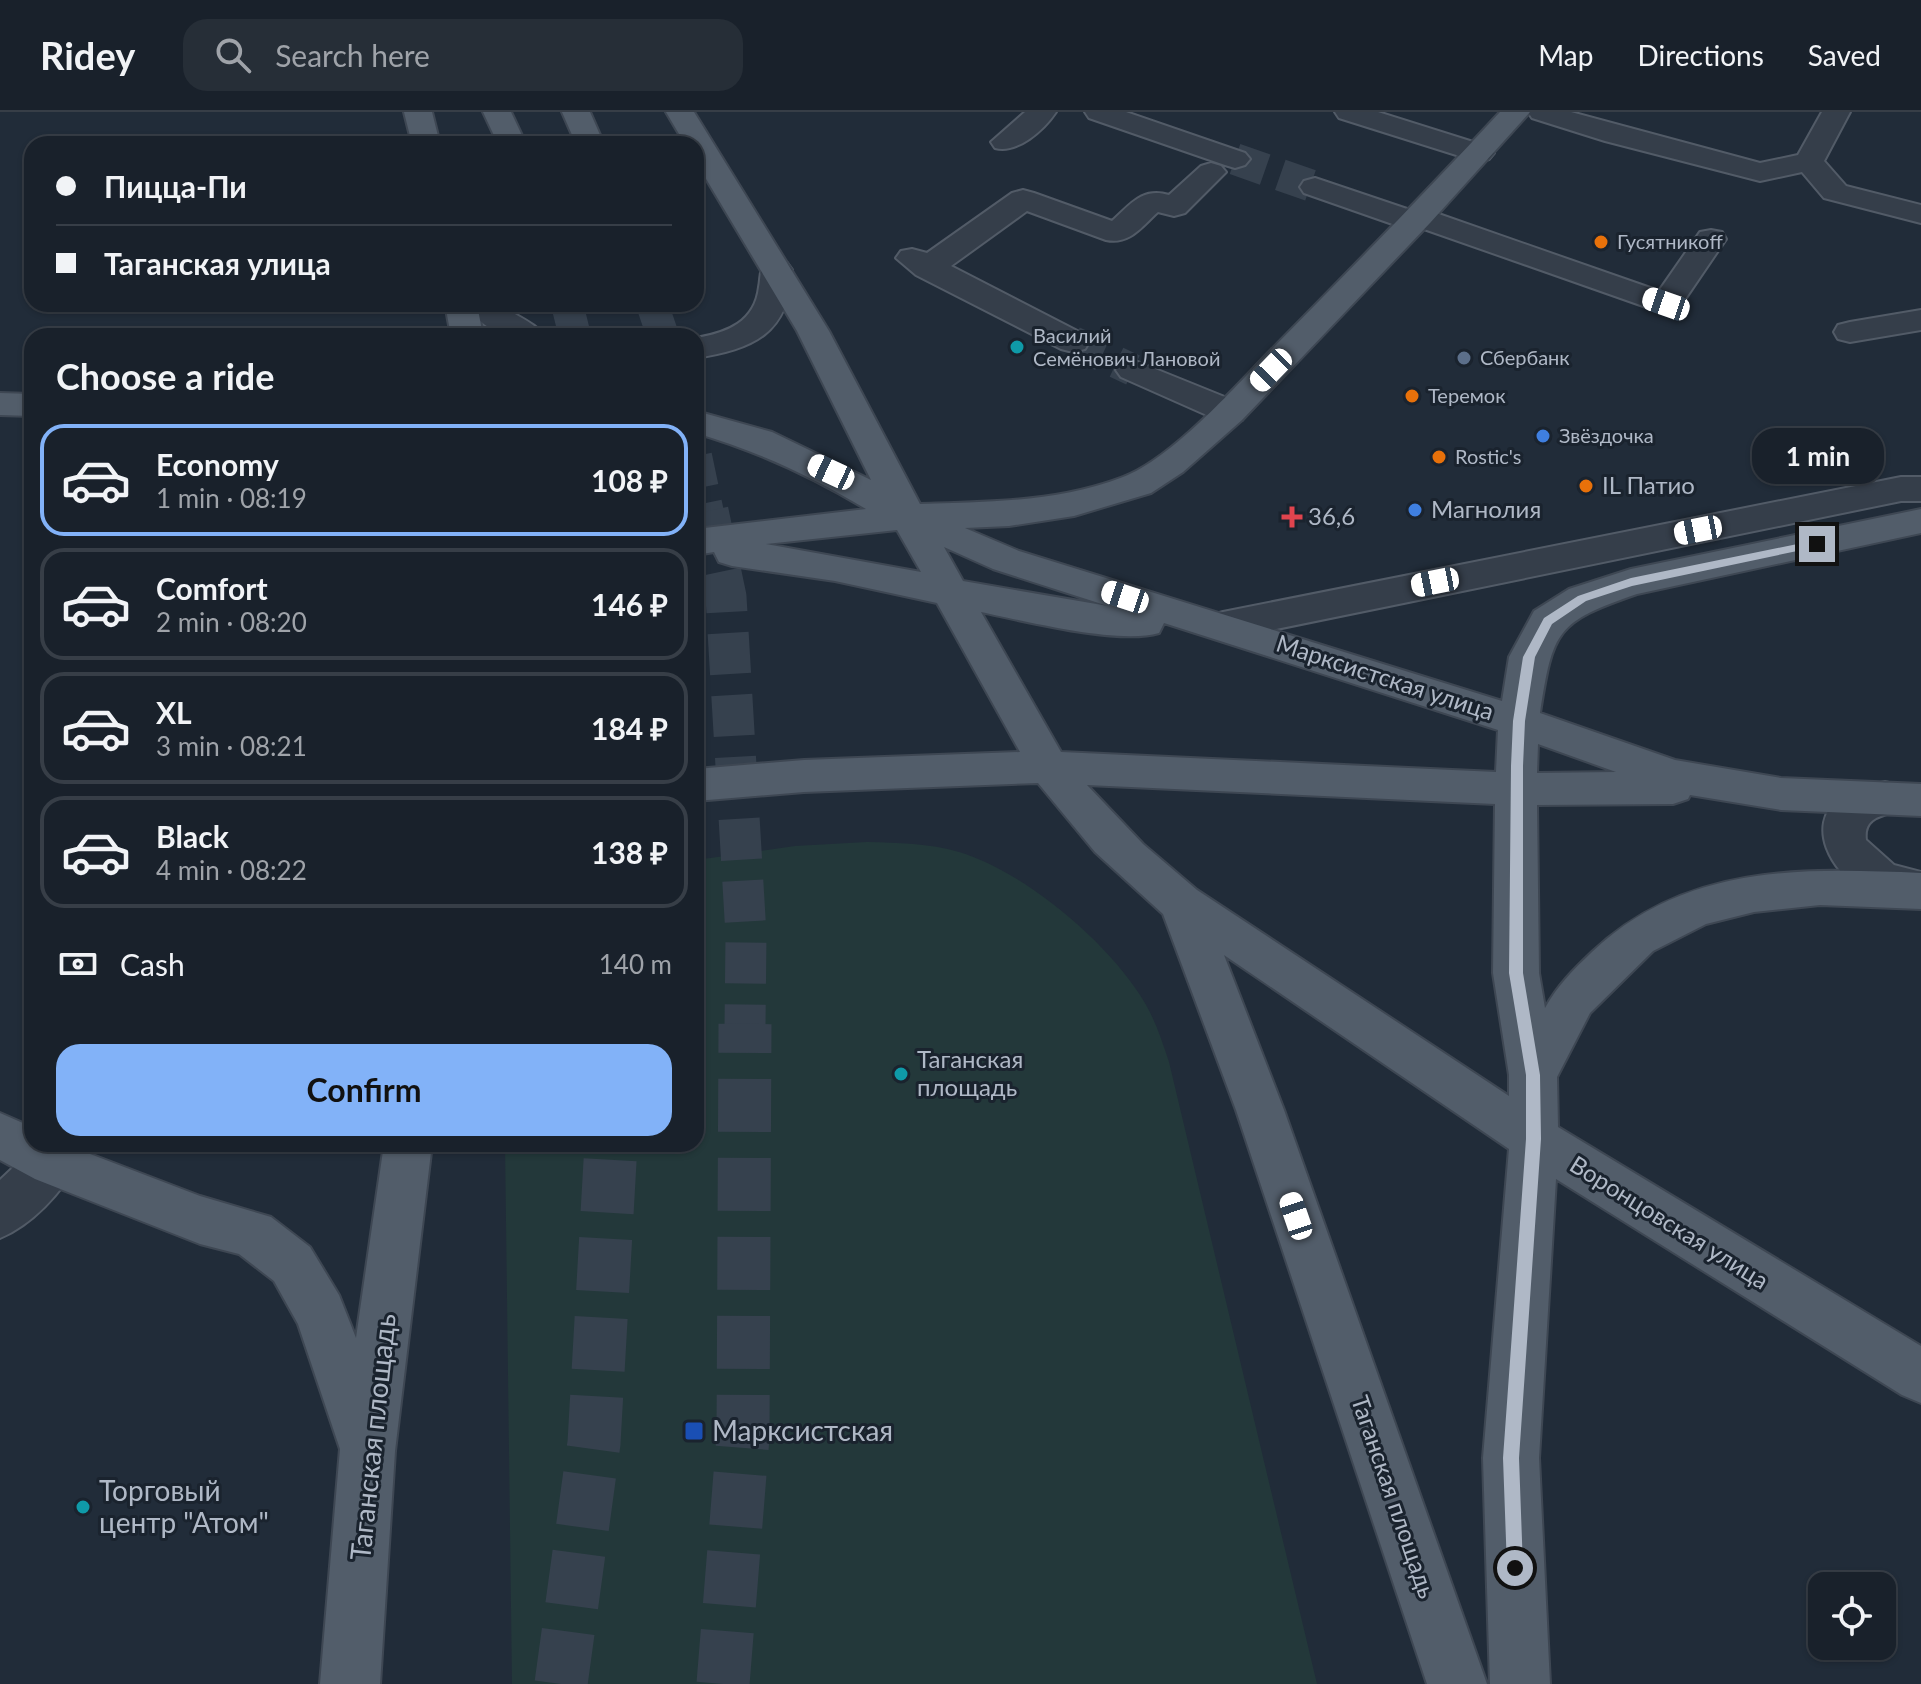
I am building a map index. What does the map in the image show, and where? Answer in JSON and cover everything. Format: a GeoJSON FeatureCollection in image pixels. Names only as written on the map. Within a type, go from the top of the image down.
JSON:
{"type":"FeatureCollection","features":[{"type":"Feature","properties":{"kind":"main road"},"geometry":{"type":"LineString","coordinates":[[418,112],[424,136]]}},
{"type":"Feature","properties":{"kind":"main road"},"geometry":{"type":"LineString","coordinates":[[497,112],[508,136]]}},
{"type":"Feature","properties":{"kind":"main road"},"geometry":{"type":"LineString","coordinates":[[576,112],[586,136]]}},
{"type":"Feature","properties":{"kind":"main road"},"geometry":{"type":"LineString","coordinates":[[680,112],[695,136]]}},
{"type":"Feature","properties":{"kind":"main road"},"geometry":{"type":"LineString","coordinates":[[704,541],[791,528],[908,517],[1009,514],[1074,504],[1138,485],[1171,464],[1230,412],[1417,220],[1516,112]]}},
{"type":"Feature","properties":{"kind":"main road"},"geometry":{"type":"LineString","coordinates":[[704,152],[813,331],[908,517],[1049,767],[1076,803],[1152,881],[1181,903]]}},
{"type":"Feature","properties":{"kind":"main road"},"geometry":{"type":"LineString","coordinates":[[0,404],[24,405]]}},
{"type":"Feature","properties":{"kind":"main road"},"geometry":{"type":"LineString","coordinates":[[704,424],[760,440],[831,472],[908,517],[1006,560],[1223,626]]}},
{"type":"Feature","properties":{"kind":"main road"},"geometry":{"type":"LineString","coordinates":[[1520,1684],[1511,1458],[1534,1139],[1533,1075],[1516,973],[1516,789],[1519,721],[1529,657],[1548,621],[1582,599],[1631,582],[1921,521]]}},
{"type":"Feature","properties":{"kind":"main road"},"geometry":{"type":"LineString","coordinates":[[704,553],[797,559],[1062,614],[1141,623],[1223,626]]}},
{"type":"Feature","properties":{"kind":"main road","name":"Марксистская улица"},"geometry":{"type":"LineString","coordinates":[[1223,626],[1519,721],[1673,776],[1781,794],[1903,799]]}},
{"type":"Feature","properties":{"kind":"main road"},"geometry":{"type":"LineString","coordinates":[[704,784],[804,776],[1049,767],[1516,789],[1735,788]]}},
{"type":"Feature","properties":{"kind":"main road"},"geometry":{"type":"LineString","coordinates":[[1533,1075],[1574,999],[1637,938],[1696,908],[1754,894],[1820,887],[1921,890]]}},
{"type":"Feature","properties":{"kind":"main road","name":"Воронцовская улица"},"geometry":{"type":"LineString","coordinates":[[1181,903],[1534,1139],[1921,1376]]}},
{"type":"Feature","properties":{"kind":"main road","name":"Таганская площадь"},"geometry":{"type":"LineString","coordinates":[[1181,903],[1260,1110],[1457,1684]]}},
{"type":"Feature","properties":{"kind":"main road"},"geometry":{"type":"LineString","coordinates":[[0,1135],[24,1148]]}},
{"type":"Feature","properties":{"kind":"main road"},"geometry":{"type":"LineString","coordinates":[[32,1152],[52,1163],[200,1220],[253,1234],[292,1264],[321,1313],[367,1451]]}},
{"type":"Feature","properties":{"kind":"main road","name":"Таганская площадь"},"geometry":{"type":"LineString","coordinates":[[350,1684],[367,1451],[407,1152]]}},
{"type":"Feature","properties":{"kind":"street"},"geometry":{"type":"LineString","coordinates":[[1005,142],[1042,112]]}},
{"type":"Feature","properties":{"kind":"street"},"geometry":{"type":"LineString","coordinates":[[1349,112],[1479,153]]}},
{"type":"Feature","properties":{"kind":"street"},"geometry":{"type":"LineString","coordinates":[[1542,112],[1615,135],[1760,172],[1809,162]]}},
{"type":"Feature","properties":{"kind":"street"},"geometry":{"type":"LineString","coordinates":[[1809,162],[1836,112]]}},
{"type":"Feature","properties":{"kind":"street"},"geometry":{"type":"LineString","coordinates":[[1073,342],[919,263],[1023,199],[1117,233],[1153,200],[1174,207],[1223,166],[1119,115]]}},
{"type":"Feature","properties":{"kind":"street"},"geometry":{"type":"LineString","coordinates":[[1809,162],[1835,192],[1921,214]]}},
{"type":"Feature","properties":{"kind":"street"},"geometry":{"type":"LineString","coordinates":[[1315,187],[1666,304],[1711,239]]}},
{"type":"Feature","properties":{"kind":"street"},"geometry":{"type":"LineString","coordinates":[[704,347],[759,327],[772,307],[777,288],[776,270]]}},
{"type":"Feature","properties":{"kind":"street"},"geometry":{"type":"LineString","coordinates":[[490,312],[513,328]]}},
{"type":"Feature","properties":{"kind":"street"},"geometry":{"type":"LineString","coordinates":[[1850,332],[1921,320]]}},
{"type":"Feature","properties":{"kind":"street"},"geometry":{"type":"LineString","coordinates":[[1133,370],[1230,412]]}},
{"type":"Feature","properties":{"kind":"street"},"geometry":{"type":"LineString","coordinates":[[1223,626],[1901,489],[1921,489]]}},
{"type":"Feature","properties":{"kind":"street"},"geometry":{"type":"LineString","coordinates":[[1903,799],[1865,801],[1850,810],[1843,825],[1845,842],[1857,860],[1876,876],[1900,887],[1921,890]]}},
{"type":"Feature","properties":{"kind":"street"},"geometry":{"type":"LineString","coordinates":[[0,1214],[52,1163]]}},
{"type":"Feature","properties":{"kind":"green space"},"geometry":{"type":"Polygon","coordinates":[[[867,842],[913,844],[948,849],[984,861],[1035,891],[1084,930],[1140,995],[1169,1062],[1317,1684],[512,1684],[505,1152],[704,1152],[704,859],[795,846],[867,842]]]}},
{"type":"Feature","properties":{"kind":"tunnel"},"geometry":{"type":"LineString","coordinates":[[1235,159],[1315,187]]}},
{"type":"Feature","properties":{"kind":"tunnel"},"geometry":{"type":"LineString","coordinates":[[569,312],[573,328]]}},
{"type":"Feature","properties":{"kind":"tunnel"},"geometry":{"type":"LineString","coordinates":[[655,312],[660,328]]}},
{"type":"Feature","properties":{"kind":"tunnel"},"geometry":{"type":"LineString","coordinates":[[1073,342],[1133,370]]}},
{"type":"Feature","properties":{"kind":"tunnel"},"geometry":{"type":"LineString","coordinates":[[704,494],[708,513]]}},
{"type":"Feature","properties":{"kind":"tunnel"},"geometry":{"type":"LineString","coordinates":[[708,511],[726,597],[746,935],[745,1026]]}},
{"type":"Feature","properties":{"kind":"tunnel"},"geometry":{"type":"LineString","coordinates":[[723,1684],[743,1437],[745,1024]]}},
{"type":"Feature","properties":{"kind":"tunnel"},"geometry":{"type":"LineString","coordinates":[[561,1684],[594,1443],[611,1152]]}},
{"type":"Feature","properties":{"kind":"place","name":"Гусятникоff"},"geometry":{"type":"Point","coordinates":[1601,242]}},
{"type":"Feature","properties":{"kind":"place","name":"Василий Семёнович Лановой"},"geometry":{"type":"Point","coordinates":[1017,347]}},
{"type":"Feature","properties":{"kind":"place","name":"Сбербанк"},"geometry":{"type":"Point","coordinates":[1464,358]}},
{"type":"Feature","properties":{"kind":"place","name":"Теремок"},"geometry":{"type":"Point","coordinates":[1412,396]}},
{"type":"Feature","properties":{"kind":"place","name":"Звёздочка"},"geometry":{"type":"Point","coordinates":[1543,436]}},
{"type":"Feature","properties":{"kind":"place","name":"Rostic's"},"geometry":{"type":"Point","coordinates":[1439,457]}},
{"type":"Feature","properties":{"kind":"place","name":"IL Патио"},"geometry":{"type":"Point","coordinates":[1586,486]}},
{"type":"Feature","properties":{"kind":"place","name":"Магнолия"},"geometry":{"type":"Point","coordinates":[1415,510]}},
{"type":"Feature","properties":{"kind":"place","name":"36,6"},"geometry":{"type":"Point","coordinates":[1292,517]}},
{"type":"Feature","properties":{"kind":"place","name":"Таганская площадь"},"geometry":{"type":"Point","coordinates":[901,1074]}},
{"type":"Feature","properties":{"kind":"place","name":"Марксистская"},"geometry":{"type":"Point","coordinates":[694,1431]}},
{"type":"Feature","properties":{"kind":"place","name":"Торговый центр \"Атом\""},"geometry":{"type":"Point","coordinates":[83,1507]}},
{"type":"Feature","properties":{"kind":"route"},"geometry":{"type":"LineString","coordinates":[[1515,1568],[1511,1458],[1534,1139],[1533,1075],[1516,973],[1516,789],[1519,721],[1529,657],[1548,621],[1582,599],[1631,582],[1817,544]]}}]}
